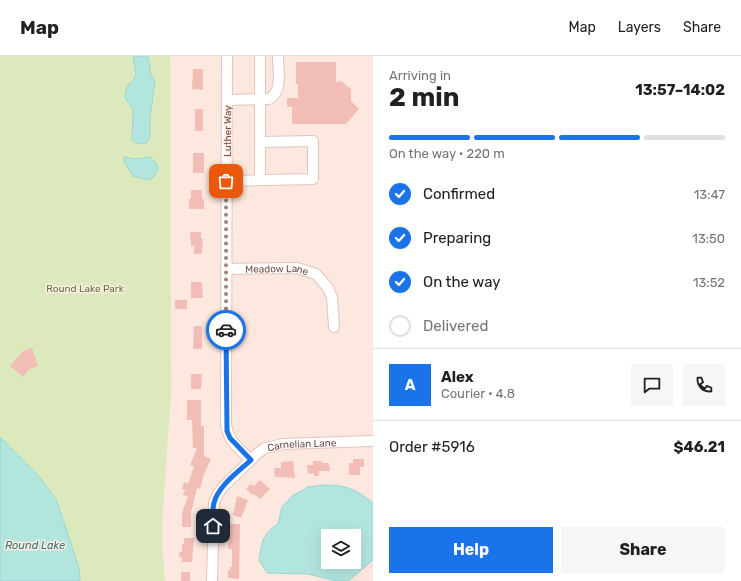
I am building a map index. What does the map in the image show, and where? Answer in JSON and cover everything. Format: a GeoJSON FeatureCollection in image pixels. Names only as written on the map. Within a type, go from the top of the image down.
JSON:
{"type":"FeatureCollection","features":[{"type":"Feature","properties":{"kind":"street","name":"Luther Way"},"geometry":{"type":"LineString","coordinates":[[227,56],[227,431],[230,438],[251,460]]}},
{"type":"Feature","properties":{"kind":"street"},"geometry":{"type":"LineString","coordinates":[[260,56],[260,180]]}},
{"type":"Feature","properties":{"kind":"street"},"geometry":{"type":"LineString","coordinates":[[227,100],[260,100],[269,99],[274,96],[278,90],[278,56]]}},
{"type":"Feature","properties":{"kind":"street"},"geometry":{"type":"LineString","coordinates":[[226,181],[313,179],[313,141],[260,142]]}},
{"type":"Feature","properties":{"kind":"street","name":"Meadow Lane"},"geometry":{"type":"LineString","coordinates":[[226,268],[297,268],[316,274],[323,280],[332,297],[334,327]]}},
{"type":"Feature","properties":{"kind":"street","name":"Carnelian Lane"},"geometry":{"type":"LineString","coordinates":[[212,581],[214,503],[223,487],[261,451],[274,445],[373,441]]}},
{"type":"Feature","properties":{"kind":"green space","name":"Round Lake Park"},"geometry":{"type":"Polygon","coordinates":[[[0,56],[170,56],[171,395],[163,508],[162,544],[165,581],[0,581],[0,56]]]}},
{"type":"Feature","properties":{"kind":"water"},"geometry":{"type":"Polygon","coordinates":[[[133,56],[148,56],[151,75],[155,81],[150,117],[150,137],[146,143],[141,144],[132,140],[133,109],[125,98],[126,90],[136,74],[133,56]]]}},
{"type":"Feature","properties":{"kind":"water"},"geometry":{"type":"Polygon","coordinates":[[[124,157],[137,159],[150,157],[156,163],[158,169],[154,177],[148,180],[133,176],[124,161],[124,157]]]}},
{"type":"Feature","properties":{"kind":"water","name":"Round Lake"},"geometry":{"type":"Polygon","coordinates":[[[0,437],[36,473],[56,499],[79,569],[80,581],[0,581],[0,437]]]}},
{"type":"Feature","properties":{"kind":"water"},"geometry":{"type":"Polygon","coordinates":[[[324,485],[339,486],[356,491],[373,503],[373,560],[348,581],[337,581],[308,574],[267,573],[259,560],[261,548],[266,535],[278,524],[282,507],[292,496],[308,487],[324,485]]]}},
{"type":"Feature","properties":{"kind":"building"},"geometry":{"type":"Polygon","coordinates":[[[296,62],[336,62],[336,82],[341,81],[351,89],[351,101],[359,109],[346,124],[292,124],[292,107],[287,107],[287,98],[298,98],[298,84],[296,84],[296,62]]]}},
{"type":"Feature","properties":{"kind":"building"},"geometry":{"type":"Polygon","coordinates":[[[193,69],[203,69],[203,90],[192,89],[193,69]]]}},
{"type":"Feature","properties":{"kind":"building"},"geometry":{"type":"Polygon","coordinates":[[[195,109],[203,109],[203,131],[195,131],[195,109]]]}},
{"type":"Feature","properties":{"kind":"building"},"geometry":{"type":"Polygon","coordinates":[[[193,153],[204,153],[204,173],[193,173],[193,153]]]}},
{"type":"Feature","properties":{"kind":"building"},"geometry":{"type":"Polygon","coordinates":[[[191,190],[202,190],[204,209],[189,209],[191,190]]]}},
{"type":"Feature","properties":{"kind":"building"},"geometry":{"type":"Polygon","coordinates":[[[190,232],[201,232],[201,239],[203,239],[202,254],[194,254],[194,246],[191,246],[190,232]]]}},
{"type":"Feature","properties":{"kind":"building"},"geometry":{"type":"Polygon","coordinates":[[[191,282],[202,282],[203,298],[191,298],[191,282]]]}},
{"type":"Feature","properties":{"kind":"building"},"geometry":{"type":"Polygon","coordinates":[[[175,300],[187,300],[187,309],[175,309],[175,300]]]}},
{"type":"Feature","properties":{"kind":"building"},"geometry":{"type":"Polygon","coordinates":[[[194,326],[202,326],[202,349],[193,349],[194,326]]]}},
{"type":"Feature","properties":{"kind":"building"},"geometry":{"type":"Polygon","coordinates":[[[32,348],[38,366],[29,369],[23,377],[10,366],[23,351],[32,348]]]}},
{"type":"Feature","properties":{"kind":"building"},"geometry":{"type":"Polygon","coordinates":[[[191,374],[202,374],[201,389],[191,389],[191,374]]]}},
{"type":"Feature","properties":{"kind":"building"},"geometry":{"type":"Polygon","coordinates":[[[187,400],[201,400],[201,426],[204,426],[204,456],[211,459],[204,474],[200,489],[197,488],[191,513],[191,527],[182,527],[182,513],[188,496],[183,495],[185,490],[182,489],[184,482],[188,484],[194,466],[190,465],[197,448],[193,448],[192,420],[187,420],[187,400]]]}},
{"type":"Feature","properties":{"kind":"building"},"geometry":{"type":"Polygon","coordinates":[[[353,459],[364,459],[364,467],[360,467],[360,475],[349,475],[349,463],[353,463],[353,459]]]}},
{"type":"Feature","properties":{"kind":"building"},"geometry":{"type":"Polygon","coordinates":[[[293,461],[295,478],[275,477],[274,468],[281,468],[281,462],[293,461]]]}},
{"type":"Feature","properties":{"kind":"building"},"geometry":{"type":"Polygon","coordinates":[[[313,461],[329,463],[330,471],[319,471],[319,476],[314,476],[314,473],[308,474],[307,465],[313,465],[313,461]]]}},
{"type":"Feature","properties":{"kind":"building"},"geometry":{"type":"Polygon","coordinates":[[[260,480],[270,489],[260,499],[254,494],[252,495],[246,489],[251,484],[254,486],[260,480]]]}},
{"type":"Feature","properties":{"kind":"building"},"geometry":{"type":"Polygon","coordinates":[[[237,496],[248,500],[241,518],[233,515],[237,496]]]}},
{"type":"Feature","properties":{"kind":"building"},"geometry":{"type":"Polygon","coordinates":[[[229,524],[240,524],[239,579],[228,578],[228,570],[232,567],[232,549],[228,549],[229,524]]]}},
{"type":"Feature","properties":{"kind":"building"},"geometry":{"type":"Polygon","coordinates":[[[184,538],[194,538],[192,562],[182,562],[182,558],[179,556],[179,553],[182,551],[182,544],[184,544],[184,538]]]}},
{"type":"Feature","properties":{"kind":"building"},"geometry":{"type":"Polygon","coordinates":[[[181,572],[190,572],[190,581],[181,581],[181,572]]]}},
{"type":"Feature","properties":{"kind":"way so far"},"geometry":{"type":"LineString","coordinates":[[226,181],[226,330]]}},
{"type":"Feature","properties":{"kind":"route"},"geometry":{"type":"LineString","coordinates":[[213,526],[214,503],[218,494],[223,487],[251,460],[230,438],[227,431],[226,330]]}}]}
